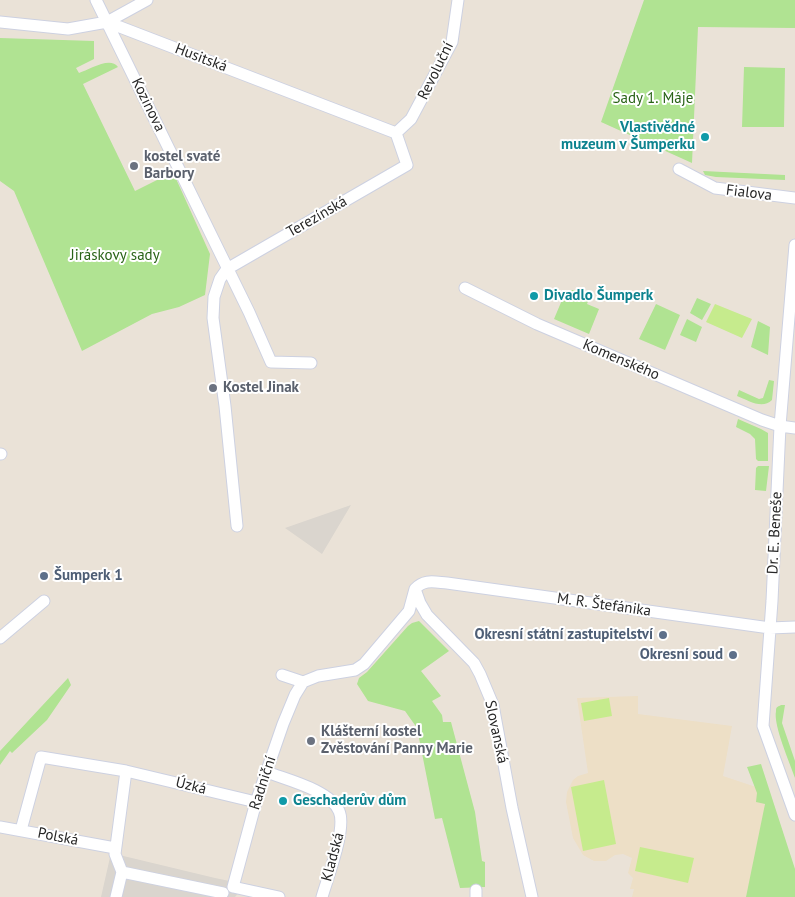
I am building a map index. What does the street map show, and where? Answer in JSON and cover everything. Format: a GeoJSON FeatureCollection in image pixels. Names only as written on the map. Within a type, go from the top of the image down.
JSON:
{"type":"FeatureCollection","features":[{"type":"Feature","properties":{"kind":"street","name":"Kozinova"},"geometry":{"type":"LineString","coordinates":[[96,0],[249,312],[271,362],[311,363]]}},
{"type":"Feature","properties":{"kind":"street"},"geometry":{"type":"LineString","coordinates":[[0,22],[68,29],[107,22],[147,0]]}},
{"type":"Feature","properties":{"kind":"street","name":"Revoluční"},"geometry":{"type":"LineString","coordinates":[[396,133],[411,119],[452,42],[458,0]]}},
{"type":"Feature","properties":{"kind":"street","name":"Husitská"},"geometry":{"type":"LineString","coordinates":[[107,22],[396,133]]}},
{"type":"Feature","properties":{"kind":"street","name":"Terezínská"},"geometry":{"type":"LineString","coordinates":[[227,269],[408,165],[396,133]]}},
{"type":"Feature","properties":{"kind":"street","name":"Fialova"},"geometry":{"type":"LineString","coordinates":[[679,169],[715,188],[795,198]]}},
{"type":"Feature","properties":{"kind":"street","name":"Dr. E. Beneše"},"geometry":{"type":"LineString","coordinates":[[795,246],[780,426],[763,726],[795,815]]}},
{"type":"Feature","properties":{"kind":"street"},"geometry":{"type":"LineString","coordinates":[[227,269],[220,279],[214,297],[213,318],[225,406],[237,526]]}},
{"type":"Feature","properties":{"kind":"street","name":"Komenského"},"geometry":{"type":"LineString","coordinates":[[465,288],[536,324],[753,416],[780,426],[795,428]]}},
{"type":"Feature","properties":{"kind":"street","name":"M. R. Štefánika"},"geometry":{"type":"LineString","coordinates":[[415,589],[420,584],[428,581],[770,628],[795,627]]}},
{"type":"Feature","properties":{"kind":"street"},"geometry":{"type":"LineString","coordinates":[[282,675],[303,682],[318,676],[355,670],[364,664],[409,611],[415,589]]}},
{"type":"Feature","properties":{"kind":"street","name":"Slovanská"},"geometry":{"type":"LineString","coordinates":[[415,589],[427,615],[474,663],[492,705],[532,897]]}},
{"type":"Feature","properties":{"kind":"street"},"geometry":{"type":"LineString","coordinates":[[0,638],[44,601]]}},
{"type":"Feature","properties":{"kind":"street","name":"Radniční"},"geometry":{"type":"LineString","coordinates":[[226,892],[283,724],[295,695],[303,682]]}},
{"type":"Feature","properties":{"kind":"street","name":"Úzká"},"geometry":{"type":"LineString","coordinates":[[21,830],[41,757],[126,770],[256,802]]}},
{"type":"Feature","properties":{"kind":"street"},"geometry":{"type":"LineString","coordinates":[[116,897],[122,872],[114,854],[126,770]]}},
{"type":"Feature","properties":{"kind":"street","name":"Kladská"},"geometry":{"type":"LineString","coordinates":[[267,772],[314,790],[332,801],[340,812],[341,831],[322,897]]}},
{"type":"Feature","properties":{"kind":"street","name":"Polská"},"geometry":{"type":"LineString","coordinates":[[0,827],[115,848]]}},
{"type":"Feature","properties":{"kind":"street"},"geometry":{"type":"LineString","coordinates":[[122,872],[226,892],[280,897]]}},
{"type":"Feature","properties":{"kind":"shaded area"},"geometry":{"type":"Polygon","coordinates":[[[351,505],[322,554],[285,528],[351,505]]]}},
{"type":"Feature","properties":{"kind":"shaded area"},"geometry":{"type":"Polygon","coordinates":[[[638,696],[638,714],[732,726],[723,776],[762,789],[766,814],[746,897],[632,897],[634,889],[630,889],[633,878],[628,873],[632,858],[623,854],[615,855],[606,861],[594,861],[583,855],[573,838],[566,802],[567,792],[573,780],[578,776],[588,773],[577,698],[638,696]]]}},
{"type":"Feature","properties":{"kind":"shaded area"},"geometry":{"type":"Polygon","coordinates":[[[111,853],[244,884],[235,897],[101,897],[111,853]]]}},
{"type":"Feature","properties":{"kind":"green space","name":"Sady 1. Máje"},"geometry":{"type":"Polygon","coordinates":[[[644,0],[795,0],[795,28],[698,27],[692,163],[601,122],[644,0]]]}},
{"type":"Feature","properties":{"kind":"green space","name":"Jiráskovy sady"},"geometry":{"type":"Polygon","coordinates":[[[0,38],[94,41],[94,59],[76,68],[79,73],[105,63],[114,64],[118,67],[83,84],[135,191],[173,172],[210,254],[205,295],[179,307],[152,314],[82,351],[14,191],[0,181],[0,38]]]}},
{"type":"Feature","properties":{"kind":"green space"},"geometry":{"type":"Polygon","coordinates":[[[744,67],[785,68],[784,127],[742,127],[744,67]]]}},
{"type":"Feature","properties":{"kind":"green space"},"geometry":{"type":"Polygon","coordinates":[[[703,171],[785,175],[785,180],[716,177],[705,175],[703,171]]]}},
{"type":"Feature","properties":{"kind":"green space"},"geometry":{"type":"Polygon","coordinates":[[[571,290],[591,294],[587,304],[599,309],[589,334],[554,319],[562,300],[571,290]]]}},
{"type":"Feature","properties":{"kind":"green space"},"geometry":{"type":"Polygon","coordinates":[[[697,298],[711,304],[702,320],[690,313],[697,298]]]}},
{"type":"Feature","properties":{"kind":"green space"},"geometry":{"type":"Polygon","coordinates":[[[656,304],[680,315],[665,350],[639,339],[656,304]]]}},
{"type":"Feature","properties":{"kind":"green space"},"geometry":{"type":"Polygon","coordinates":[[[715,304],[752,319],[742,338],[706,322],[715,304]]]}},
{"type":"Feature","properties":{"kind":"green space"},"geometry":{"type":"Polygon","coordinates":[[[687,319],[702,327],[696,342],[680,335],[687,319]]]}},
{"type":"Feature","properties":{"kind":"green space"},"geometry":{"type":"Polygon","coordinates":[[[758,321],[770,327],[768,355],[751,347],[758,321]]]}},
{"type":"Feature","properties":{"kind":"green space"},"geometry":{"type":"Polygon","coordinates":[[[769,380],[774,381],[772,400],[768,403],[759,404],[737,396],[739,390],[759,399],[763,398],[769,380]]]}},
{"type":"Feature","properties":{"kind":"green space"},"geometry":{"type":"Polygon","coordinates":[[[738,419],[768,433],[768,461],[758,461],[756,459],[755,439],[750,434],[736,427],[738,419]]]}},
{"type":"Feature","properties":{"kind":"green space"},"geometry":{"type":"Polygon","coordinates":[[[758,466],[769,466],[766,491],[755,490],[756,468],[758,466]]]}},
{"type":"Feature","properties":{"kind":"green space"},"geometry":{"type":"Polygon","coordinates":[[[419,621],[449,651],[421,671],[441,696],[432,701],[442,715],[443,722],[451,722],[475,812],[482,861],[485,862],[485,887],[460,888],[442,818],[435,819],[417,728],[405,711],[368,701],[357,684],[359,678],[367,672],[408,626],[419,621]]]}},
{"type":"Feature","properties":{"kind":"green space"},"geometry":{"type":"Polygon","coordinates":[[[68,678],[71,685],[47,720],[12,753],[10,751],[0,765],[0,751],[68,678]]]}},
{"type":"Feature","properties":{"kind":"green space"},"geometry":{"type":"Polygon","coordinates":[[[609,698],[612,716],[584,721],[581,703],[609,698]]]}},
{"type":"Feature","properties":{"kind":"green space"},"geometry":{"type":"Polygon","coordinates":[[[781,705],[785,705],[782,723],[795,761],[795,778],[777,725],[776,709],[781,705]]]}},
{"type":"Feature","properties":{"kind":"green space"},"geometry":{"type":"Polygon","coordinates":[[[761,764],[795,869],[795,897],[746,897],[765,804],[756,802],[757,793],[747,767],[761,764]]]}},
{"type":"Feature","properties":{"kind":"green space"},"geometry":{"type":"Polygon","coordinates":[[[604,780],[616,844],[583,851],[571,787],[604,780]]]}},
{"type":"Feature","properties":{"kind":"green space"},"geometry":{"type":"Polygon","coordinates":[[[640,847],[694,858],[688,883],[635,871],[640,847]]]}},
{"type":"Feature","properties":{"kind":"place","name":"Vlastivědné muzeum v Šumperku"},"geometry":{"type":"Point","coordinates":[705,137]}},
{"type":"Feature","properties":{"kind":"place","name":"kostel svaté Barbory"},"geometry":{"type":"Point","coordinates":[134,166]}},
{"type":"Feature","properties":{"kind":"place","name":"Divadlo Šumperk"},"geometry":{"type":"Point","coordinates":[534,296]}},
{"type":"Feature","properties":{"kind":"place","name":"Kostel Jinak"},"geometry":{"type":"Point","coordinates":[213,388]}},
{"type":"Feature","properties":{"kind":"place","name":"Šumperk 1"},"geometry":{"type":"Point","coordinates":[44,576]}},
{"type":"Feature","properties":{"kind":"place","name":"Okresní státní zastupitelství"},"geometry":{"type":"Point","coordinates":[663,635]}},
{"type":"Feature","properties":{"kind":"place","name":"Okresní soud"},"geometry":{"type":"Point","coordinates":[733,655]}},
{"type":"Feature","properties":{"kind":"place","name":"Klášterní kostel Zvěstování Panny Marie"},"geometry":{"type":"Point","coordinates":[311,741]}},
{"type":"Feature","properties":{"kind":"place","name":"Geschaderův dům"},"geometry":{"type":"Point","coordinates":[283,801]}}]}
